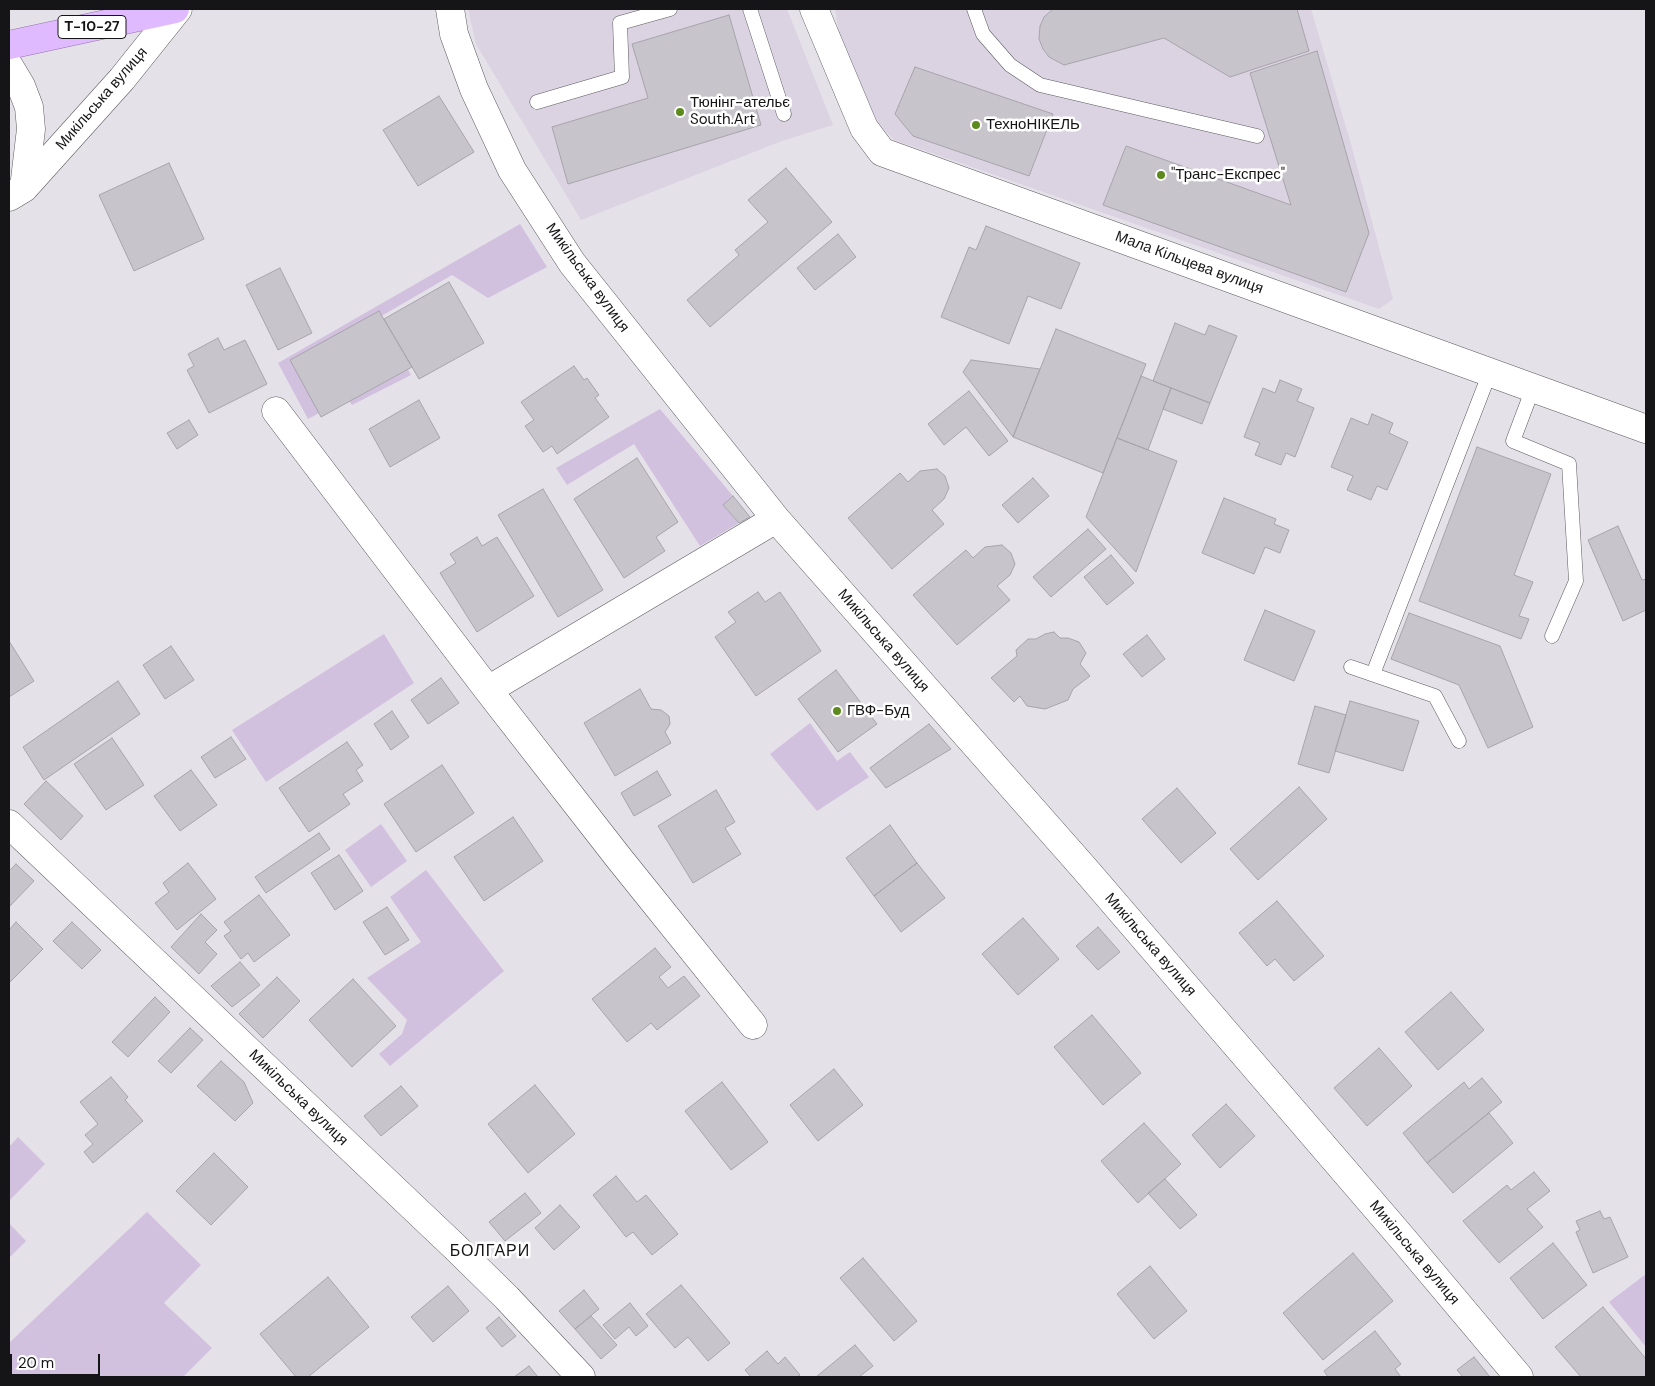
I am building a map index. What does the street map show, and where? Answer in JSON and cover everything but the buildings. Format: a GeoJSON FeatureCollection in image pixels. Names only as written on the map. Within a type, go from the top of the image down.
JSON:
{"type":"FeatureCollection","features":[{"type":"Feature","properties":{"kind":"highway","name":"Т-10-27"},"geometry":{"type":"LineString","coordinates":[[9,45],[177,9]]}},
{"type":"Feature","properties":{"kind":"street","name":"Микільська вулиця"},"geometry":{"type":"LineString","coordinates":[[16,192],[122,79],[177,9]]}},
{"type":"Feature","properties":{"kind":"street","name":"Микільська вулиця"},"geometry":{"type":"LineString","coordinates":[[450,9],[454,34],[474,90],[512,170],[572,263],[776,519],[1084,868],[1519,1377]]}},
{"type":"Feature","properties":{"kind":"street","name":"Мала Кільцева вулиця"},"geometry":{"type":"LineString","coordinates":[[814,9],[864,128],[882,152],[1646,429]]}},
{"type":"Feature","properties":{"kind":"street","name":"Микільська вулиця"},"geometry":{"type":"LineString","coordinates":[[9,66],[21,86],[29,107],[31,129],[16,192]]}},
{"type":"Feature","properties":{"kind":"street"},"geometry":{"type":"LineString","coordinates":[[276,411],[488,690],[618,857],[753,1025]]}},
{"type":"Feature","properties":{"kind":"street"},"geometry":{"type":"LineString","coordinates":[[488,690],[776,519]]}},
{"type":"Feature","properties":{"kind":"street","name":"Микільська вулиця"},"geometry":{"type":"LineString","coordinates":[[9,824],[455,1247],[507,1298],[582,1377]]}},
{"type":"Feature","properties":{"kind":"lane"},"geometry":{"type":"LineString","coordinates":[[537,102],[622,77],[620,23],[670,9]]}},
{"type":"Feature","properties":{"kind":"lane"},"geometry":{"type":"LineString","coordinates":[[750,9],[784,114]]}},
{"type":"Feature","properties":{"kind":"lane"},"geometry":{"type":"LineString","coordinates":[[974,9],[984,34],[999,53],[1010,65],[1040,86],[1257,136]]}},
{"type":"Feature","properties":{"kind":"lane"},"geometry":{"type":"LineString","coordinates":[[1373,674],[1490,372]]}},
{"type":"Feature","properties":{"kind":"lane"},"geometry":{"type":"LineString","coordinates":[[1533,388],[1513,441],[1569,464],[1576,581],[1552,636]]}},
{"type":"Feature","properties":{"kind":"lane"},"geometry":{"type":"LineString","coordinates":[[1351,667],[1434,696],[1459,741]]}},
{"type":"Feature","properties":{"kind":"shaded area"},"geometry":{"type":"Polygon","coordinates":[[[468,9],[787,9],[833,125],[782,141],[581,220],[476,44],[468,9]]]}},
{"type":"Feature","properties":{"kind":"shaded area"},"geometry":{"type":"Polygon","coordinates":[[[835,9],[1311,9],[1351,144],[1393,299],[1379,309],[894,140],[877,122],[839,33],[835,9]]]}},
{"type":"Feature","properties":{"kind":"shaded area"},"geometry":{"type":"Polygon","coordinates":[[[520,224],[547,267],[488,298],[452,275],[378,318],[411,375],[352,405],[347,398],[308,419],[278,363],[520,224]]]}},
{"type":"Feature","properties":{"kind":"shaded area"},"geometry":{"type":"Polygon","coordinates":[[[660,409],[733,496],[723,505],[739,523],[700,546],[634,444],[567,485],[556,468],[660,409]]]}},
{"type":"Feature","properties":{"kind":"shaded area"},"geometry":{"type":"Polygon","coordinates":[[[384,634],[414,683],[266,782],[232,730],[384,634]]]}},
{"type":"Feature","properties":{"kind":"shaded area"},"geometry":{"type":"Polygon","coordinates":[[[810,723],[837,761],[850,752],[869,777],[817,811],[770,754],[810,723]]]}},
{"type":"Feature","properties":{"kind":"shaded area"},"geometry":{"type":"Polygon","coordinates":[[[381,824],[407,861],[371,887],[345,850],[381,824]]]}},
{"type":"Feature","properties":{"kind":"shaded area"},"geometry":{"type":"Polygon","coordinates":[[[426,870],[504,971],[390,1066],[379,1054],[402,1034],[407,1020],[367,978],[421,942],[390,897],[426,870]]]}},
{"type":"Feature","properties":{"kind":"shaded area"},"geometry":{"type":"Polygon","coordinates":[[[18,1137],[45,1164],[9,1201],[9,1147],[18,1137]]]}},
{"type":"Feature","properties":{"kind":"shaded area"},"geometry":{"type":"Polygon","coordinates":[[[147,1212],[201,1265],[164,1303],[212,1348],[183,1377],[9,1377],[9,1343],[147,1212]]]}},
{"type":"Feature","properties":{"kind":"shaded area"},"geometry":{"type":"Polygon","coordinates":[[[9,1223],[26,1241],[9,1258],[9,1223]]]}},
{"type":"Feature","properties":{"kind":"shaded area"},"geometry":{"type":"Polygon","coordinates":[[[1646,1274],[1646,1347],[1609,1302],[1646,1274]]]}},
{"type":"Feature","properties":{"kind":"place","name":"Тюнінг-ательє South.Art"},"geometry":{"type":"Point","coordinates":[680,112]}},
{"type":"Feature","properties":{"kind":"place","name":"ТехноНІКЕЛЬ"},"geometry":{"type":"Point","coordinates":[976,125]}},
{"type":"Feature","properties":{"kind":"place","name":"\"Транс-Експрес\""},"geometry":{"type":"Point","coordinates":[1161,175]}},
{"type":"Feature","properties":{"kind":"place","name":"ГВФ-Буд"},"geometry":{"type":"Point","coordinates":[837,711]}},
{"type":"Feature","properties":{"kind":"district","name":"БОЛГАРИ"},"geometry":{"type":"Point","coordinates":[490,1252]}}]}
